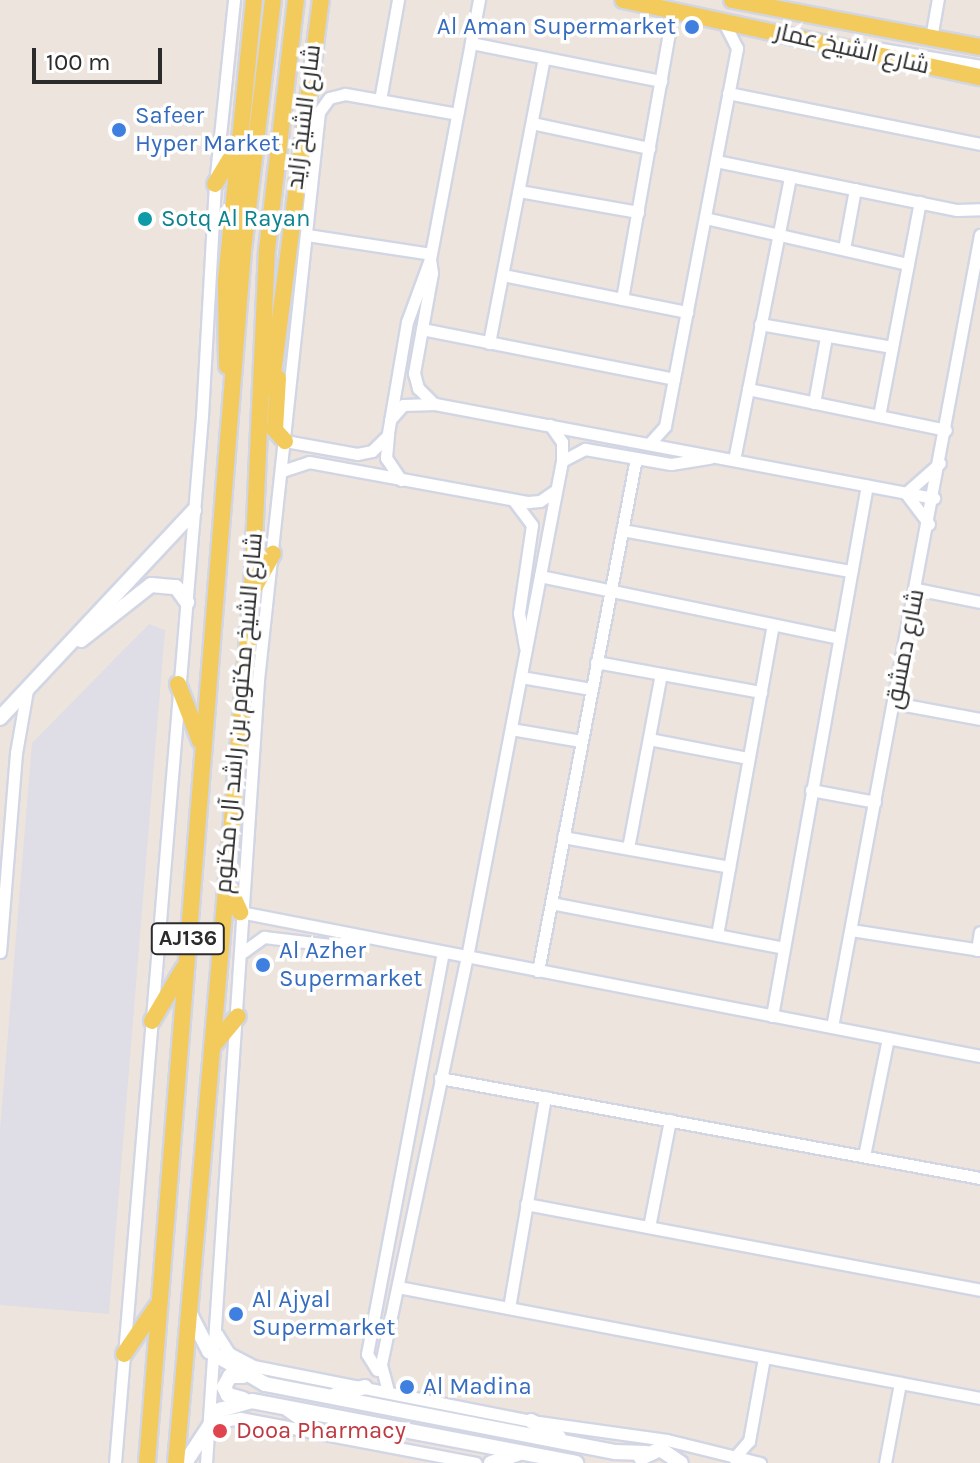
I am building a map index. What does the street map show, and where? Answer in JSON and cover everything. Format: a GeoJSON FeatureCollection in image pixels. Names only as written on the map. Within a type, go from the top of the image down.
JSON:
{"type":"FeatureCollection","features":[{"type":"Feature","properties":{"kind":"main road"},"geometry":{"type":"LineString","coordinates":[[230,415],[226,280],[251,0]]}},
{"type":"Feature","properties":{"kind":"main road","name":"شارع الشيخ مكتوم بن راشد آل مكتوم"},"geometry":{"type":"LineString","coordinates":[[147,1463],[243,251],[273,0]]}},
{"type":"Feature","properties":{"kind":"main road","name":"شارع الشيخ مكتوم بن راشد آل مكتوم"},"geometry":{"type":"LineString","coordinates":[[176,1463],[225,859],[252,591],[262,425],[267,250],[296,0]]}},
{"type":"Feature","properties":{"kind":"main road"},"geometry":{"type":"LineString","coordinates":[[311,60],[321,0]]}},
{"type":"Feature","properties":{"kind":"main road","name":"شارع الشيخ زايد"},"geometry":{"type":"LineString","coordinates":[[262,425],[287,269],[315,25],[321,0]]}},
{"type":"Feature","properties":{"kind":"main road","name":"شارع الشيخ عمار"},"geometry":{"type":"LineString","coordinates":[[623,0],[972,76]]}},
{"type":"Feature","properties":{"kind":"main road"},"geometry":{"type":"LineString","coordinates":[[732,0],[980,47]]}},
{"type":"Feature","properties":{"kind":"main road"},"geometry":{"type":"LineString","coordinates":[[215,184],[237,148]]}},
{"type":"Feature","properties":{"kind":"main road"},"geometry":{"type":"LineString","coordinates":[[285,441],[275,430],[275,420],[287,269]]}},
{"type":"Feature","properties":{"kind":"main road"},"geometry":{"type":"LineString","coordinates":[[0,718],[194,511]]}},
{"type":"Feature","properties":{"kind":"main road"},"geometry":{"type":"LineString","coordinates":[[252,591],[273,554]]}},
{"type":"Feature","properties":{"kind":"main road"},"geometry":{"type":"LineString","coordinates":[[50,665],[151,585],[168,583],[187,602]]}},
{"type":"Feature","properties":{"kind":"main road"},"geometry":{"type":"LineString","coordinates":[[178,684],[195,719],[204,761]]}},
{"type":"Feature","properties":{"kind":"main road"},"geometry":{"type":"LineString","coordinates":[[225,859],[231,900],[240,912]]}},
{"type":"Feature","properties":{"kind":"main road"},"geometry":{"type":"LineString","coordinates":[[152,1021],[187,960]]}},
{"type":"Feature","properties":{"kind":"main road"},"geometry":{"type":"LineString","coordinates":[[210,1052],[238,1016]]}},
{"type":"Feature","properties":{"kind":"main road"},"geometry":{"type":"LineString","coordinates":[[124,1354],[161,1297]]}},
{"type":"Feature","properties":{"kind":"main road"},"geometry":{"type":"LineString","coordinates":[[188,1309],[198,1337],[215,1357],[244,1376],[329,1397],[642,1458],[660,1449],[682,1462]]}},
{"type":"Feature","properties":{"kind":"main road"},"geometry":{"type":"LineString","coordinates":[[244,1376],[226,1379],[225,1392],[285,1408],[576,1463]]}},
{"type":"Feature","properties":{"kind":"main road"},"geometry":{"type":"LineString","coordinates":[[329,1397],[365,1387]]}},
{"type":"Feature","properties":{"kind":"main road"},"geometry":{"type":"LineString","coordinates":[[185,1463],[209,1423],[227,1405],[252,1401]]}},
{"type":"Feature","properties":{"kind":"main road"},"geometry":{"type":"LineString","coordinates":[[285,1408],[322,1433]]}},
{"type":"Feature","properties":{"kind":"main road"},"geometry":{"type":"LineString","coordinates":[[531,1421],[570,1443]]}},
{"type":"Feature","properties":{"kind":"main road"},"geometry":{"type":"LineString","coordinates":[[491,1463],[519,1453]]}},
{"type":"Feature","properties":{"kind":"street"},"geometry":{"type":"LineString","coordinates":[[115,1463],[187,602],[215,184],[234,0]]}},
{"type":"Feature","properties":{"kind":"street"},"geometry":{"type":"LineString","coordinates":[[380,100],[398,0]]}},
{"type":"Feature","properties":{"kind":"street"},"geometry":{"type":"LineString","coordinates":[[931,38],[938,0]]}},
{"type":"Feature","properties":{"kind":"street"},"geometry":{"type":"LineString","coordinates":[[401,480],[386,458],[389,427],[407,322],[430,256],[479,1]]}},
{"type":"Feature","properties":{"kind":"street"},"geometry":{"type":"LineString","coordinates":[[622,299],[673,11]]}},
{"type":"Feature","properties":{"kind":"street"},"geometry":{"type":"LineString","coordinates":[[724,22],[737,48]]}},
{"type":"Feature","properties":{"kind":"street"},"geometry":{"type":"LineString","coordinates":[[649,444],[665,426],[737,48],[759,28]]}},
{"type":"Feature","properties":{"kind":"street"},"geometry":{"type":"LineString","coordinates":[[471,43],[661,81]]}},
{"type":"Feature","properties":{"kind":"street"},"geometry":{"type":"LineString","coordinates":[[863,50],[885,48],[980,66]]}},
{"type":"Feature","properties":{"kind":"street"},"geometry":{"type":"LineString","coordinates":[[489,343],[544,58]]}},
{"type":"Feature","properties":{"kind":"street"},"geometry":{"type":"LineString","coordinates":[[972,76],[980,88]]}},
{"type":"Feature","properties":{"kind":"street"},"geometry":{"type":"LineString","coordinates":[[728,93],[980,144]]}},
{"type":"Feature","properties":{"kind":"street"},"geometry":{"type":"LineString","coordinates":[[206,1463],[243,952],[240,912],[319,112],[329,98],[345,94],[457,114]]}},
{"type":"Feature","properties":{"kind":"street"},"geometry":{"type":"LineString","coordinates":[[532,123],[649,148]]}},
{"type":"Feature","properties":{"kind":"street"},"geometry":{"type":"LineString","coordinates":[[716,161],[920,202],[980,209]]}},
{"type":"Feature","properties":{"kind":"street"},"geometry":{"type":"LineString","coordinates":[[734,460],[790,176]]}},
{"type":"Feature","properties":{"kind":"street"},"geometry":{"type":"LineString","coordinates":[[844,249],[855,189]]}},
{"type":"Feature","properties":{"kind":"street"},"geometry":{"type":"LineString","coordinates":[[519,191],[638,212]]}},
{"type":"Feature","properties":{"kind":"street"},"geometry":{"type":"LineString","coordinates":[[879,416],[920,202]]}},
{"type":"Feature","properties":{"kind":"street"},"geometry":{"type":"LineString","coordinates":[[705,218],[908,264]]}},
{"type":"Feature","properties":{"kind":"street"},"geometry":{"type":"LineString","coordinates":[[307,235],[430,256]]}},
{"type":"Feature","properties":{"kind":"street","name":"شارع دمشق"},"geometry":{"type":"LineString","coordinates":[[832,1027],[978,267],[980,235]]}},
{"type":"Feature","properties":{"kind":"street"},"geometry":{"type":"LineString","coordinates":[[430,256],[432,277],[415,381],[435,404]]}},
{"type":"Feature","properties":{"kind":"street"},"geometry":{"type":"LineString","coordinates":[[503,275],[687,312]]}},
{"type":"Feature","properties":{"kind":"street"},"geometry":{"type":"LineString","coordinates":[[760,324],[892,347]]}},
{"type":"Feature","properties":{"kind":"street"},"geometry":{"type":"LineString","coordinates":[[422,329],[674,379]]}},
{"type":"Feature","properties":{"kind":"street"},"geometry":{"type":"LineString","coordinates":[[814,403],[826,337]]}},
{"type":"Feature","properties":{"kind":"street"},"geometry":{"type":"LineString","coordinates":[[748,389],[946,430]]}},
{"type":"Feature","properties":{"kind":"street"},"geometry":{"type":"LineString","coordinates":[[285,441],[364,453],[410,402],[435,404],[934,498]]}},
{"type":"Feature","properties":{"kind":"street"},"geometry":{"type":"LineString","coordinates":[[365,1387],[379,1367],[398,1287],[467,957],[521,677],[562,461],[560,437],[550,425]]}},
{"type":"Feature","properties":{"kind":"street"},"geometry":{"type":"LineString","coordinates":[[665,426],[674,449]]}},
{"type":"Feature","properties":{"kind":"street"},"geometry":{"type":"LineString","coordinates":[[562,461],[585,449],[682,464],[715,456]]}},
{"type":"Feature","properties":{"kind":"street"},"geometry":{"type":"LineString","coordinates":[[538,971],[636,458]]}},
{"type":"Feature","properties":{"kind":"street"},"geometry":{"type":"LineString","coordinates":[[282,471],[309,462],[512,499],[540,501],[555,490]]}},
{"type":"Feature","properties":{"kind":"street"},"geometry":{"type":"LineString","coordinates":[[906,493],[940,462]]}},
{"type":"Feature","properties":{"kind":"street"},"geometry":{"type":"LineString","coordinates":[[772,1016],[867,485]]}},
{"type":"Feature","properties":{"kind":"street"},"geometry":{"type":"LineString","coordinates":[[906,493],[929,524]]}},
{"type":"Feature","properties":{"kind":"street"},"geometry":{"type":"LineString","coordinates":[[512,499],[527,512],[532,525],[519,613],[525,647]]}},
{"type":"Feature","properties":{"kind":"street"},"geometry":{"type":"LineString","coordinates":[[622,530],[851,571]]}},
{"type":"Feature","properties":{"kind":"street"},"geometry":{"type":"LineString","coordinates":[[540,576],[839,638]]}},
{"type":"Feature","properties":{"kind":"street"},"geometry":{"type":"LineString","coordinates":[[916,589],[980,602]]}},
{"type":"Feature","properties":{"kind":"street"},"geometry":{"type":"LineString","coordinates":[[717,935],[773,625]]}},
{"type":"Feature","properties":{"kind":"street"},"geometry":{"type":"LineString","coordinates":[[596,662],[761,692]]}},
{"type":"Feature","properties":{"kind":"street"},"geometry":{"type":"LineString","coordinates":[[628,848],[661,674]]}},
{"type":"Feature","properties":{"kind":"street"},"geometry":{"type":"LineString","coordinates":[[521,677],[591,689]]}},
{"type":"Feature","properties":{"kind":"street"},"geometry":{"type":"LineString","coordinates":[[0,952],[16,753],[28,689]]}},
{"type":"Feature","properties":{"kind":"street"},"geometry":{"type":"LineString","coordinates":[[894,703],[980,719]]}},
{"type":"Feature","properties":{"kind":"street"},"geometry":{"type":"LineString","coordinates":[[511,729],[581,741]]}},
{"type":"Feature","properties":{"kind":"street"},"geometry":{"type":"LineString","coordinates":[[649,739],[748,758]]}},
{"type":"Feature","properties":{"kind":"street"},"geometry":{"type":"LineString","coordinates":[[811,790],[875,802]]}},
{"type":"Feature","properties":{"kind":"street"},"geometry":{"type":"LineString","coordinates":[[563,837],[729,867]]}},
{"type":"Feature","properties":{"kind":"street"},"geometry":{"type":"LineString","coordinates":[[551,903],[784,948]]}},
{"type":"Feature","properties":{"kind":"street"},"geometry":{"type":"LineString","coordinates":[[240,912],[980,1056]]}},
{"type":"Feature","properties":{"kind":"street"},"geometry":{"type":"LineString","coordinates":[[851,930],[978,950],[980,932]]}},
{"type":"Feature","properties":{"kind":"street"},"geometry":{"type":"LineString","coordinates":[[243,952],[264,937],[331,945],[366,938]]}},
{"type":"Feature","properties":{"kind":"street"},"geometry":{"type":"LineString","coordinates":[[388,1391],[379,1367],[368,1361],[367,1350],[443,953]]}},
{"type":"Feature","properties":{"kind":"street"},"geometry":{"type":"LineString","coordinates":[[437,985],[459,990]]}},
{"type":"Feature","properties":{"kind":"street"},"geometry":{"type":"LineString","coordinates":[[809,1023],[837,1001],[856,1032]]}},
{"type":"Feature","properties":{"kind":"street"},"geometry":{"type":"LineString","coordinates":[[864,1156],[888,1038]]}},
{"type":"Feature","properties":{"kind":"street"},"geometry":{"type":"LineString","coordinates":[[440,1078],[980,1178]]}},
{"type":"Feature","properties":{"kind":"street"},"geometry":{"type":"LineString","coordinates":[[509,1308],[545,1097]]}},
{"type":"Feature","properties":{"kind":"street"},"geometry":{"type":"LineString","coordinates":[[649,1227],[670,1120]]}},
{"type":"Feature","properties":{"kind":"street"},"geometry":{"type":"LineString","coordinates":[[526,1204],[980,1290]]}},
{"type":"Feature","properties":{"kind":"street"},"geometry":{"type":"LineString","coordinates":[[398,1287],[980,1398]]}},
{"type":"Feature","properties":{"kind":"street"},"geometry":{"type":"LineString","coordinates":[[217,1334],[229,1353],[247,1364],[531,1421],[667,1440],[759,1463]]}},
{"type":"Feature","properties":{"kind":"street"},"geometry":{"type":"LineString","coordinates":[[734,1458],[749,1441],[764,1358]]}},
{"type":"Feature","properties":{"kind":"street"},"geometry":{"type":"LineString","coordinates":[[885,1463],[900,1383]]}},
{"type":"Feature","properties":{"kind":"street"},"geometry":{"type":"LineString","coordinates":[[209,1423],[234,1417],[476,1463]]}},
{"type":"Feature","properties":{"kind":"street"},"geometry":{"type":"LineString","coordinates":[[749,1441],[759,1463]]}},
{"type":"Feature","properties":{"kind":"shaded area"},"geometry":{"type":"Polygon","coordinates":[[[149,624],[165,630],[109,1314],[0,1305],[0,1130],[32,743],[149,624]]]}},
{"type":"Feature","properties":{"kind":"place","name":"Al Aman Supermarket"},"geometry":{"type":"Point","coordinates":[692,27]}},
{"type":"Feature","properties":{"kind":"place","name":"Safeer Hyper Market"},"geometry":{"type":"Point","coordinates":[119,130]}},
{"type":"Feature","properties":{"kind":"place","name":"Sotq Al Rayan"},"geometry":{"type":"Point","coordinates":[145,219]}},
{"type":"Feature","properties":{"kind":"place","name":"Al Azher Supermarket"},"geometry":{"type":"Point","coordinates":[263,965]}},
{"type":"Feature","properties":{"kind":"place","name":"Al Ajyal Supermarket"},"geometry":{"type":"Point","coordinates":[236,1314]}},
{"type":"Feature","properties":{"kind":"place","name":"Al Madina"},"geometry":{"type":"Point","coordinates":[407,1387]}},
{"type":"Feature","properties":{"kind":"place","name":"Dooa Pharmacy"},"geometry":{"type":"Point","coordinates":[220,1431]}}]}
